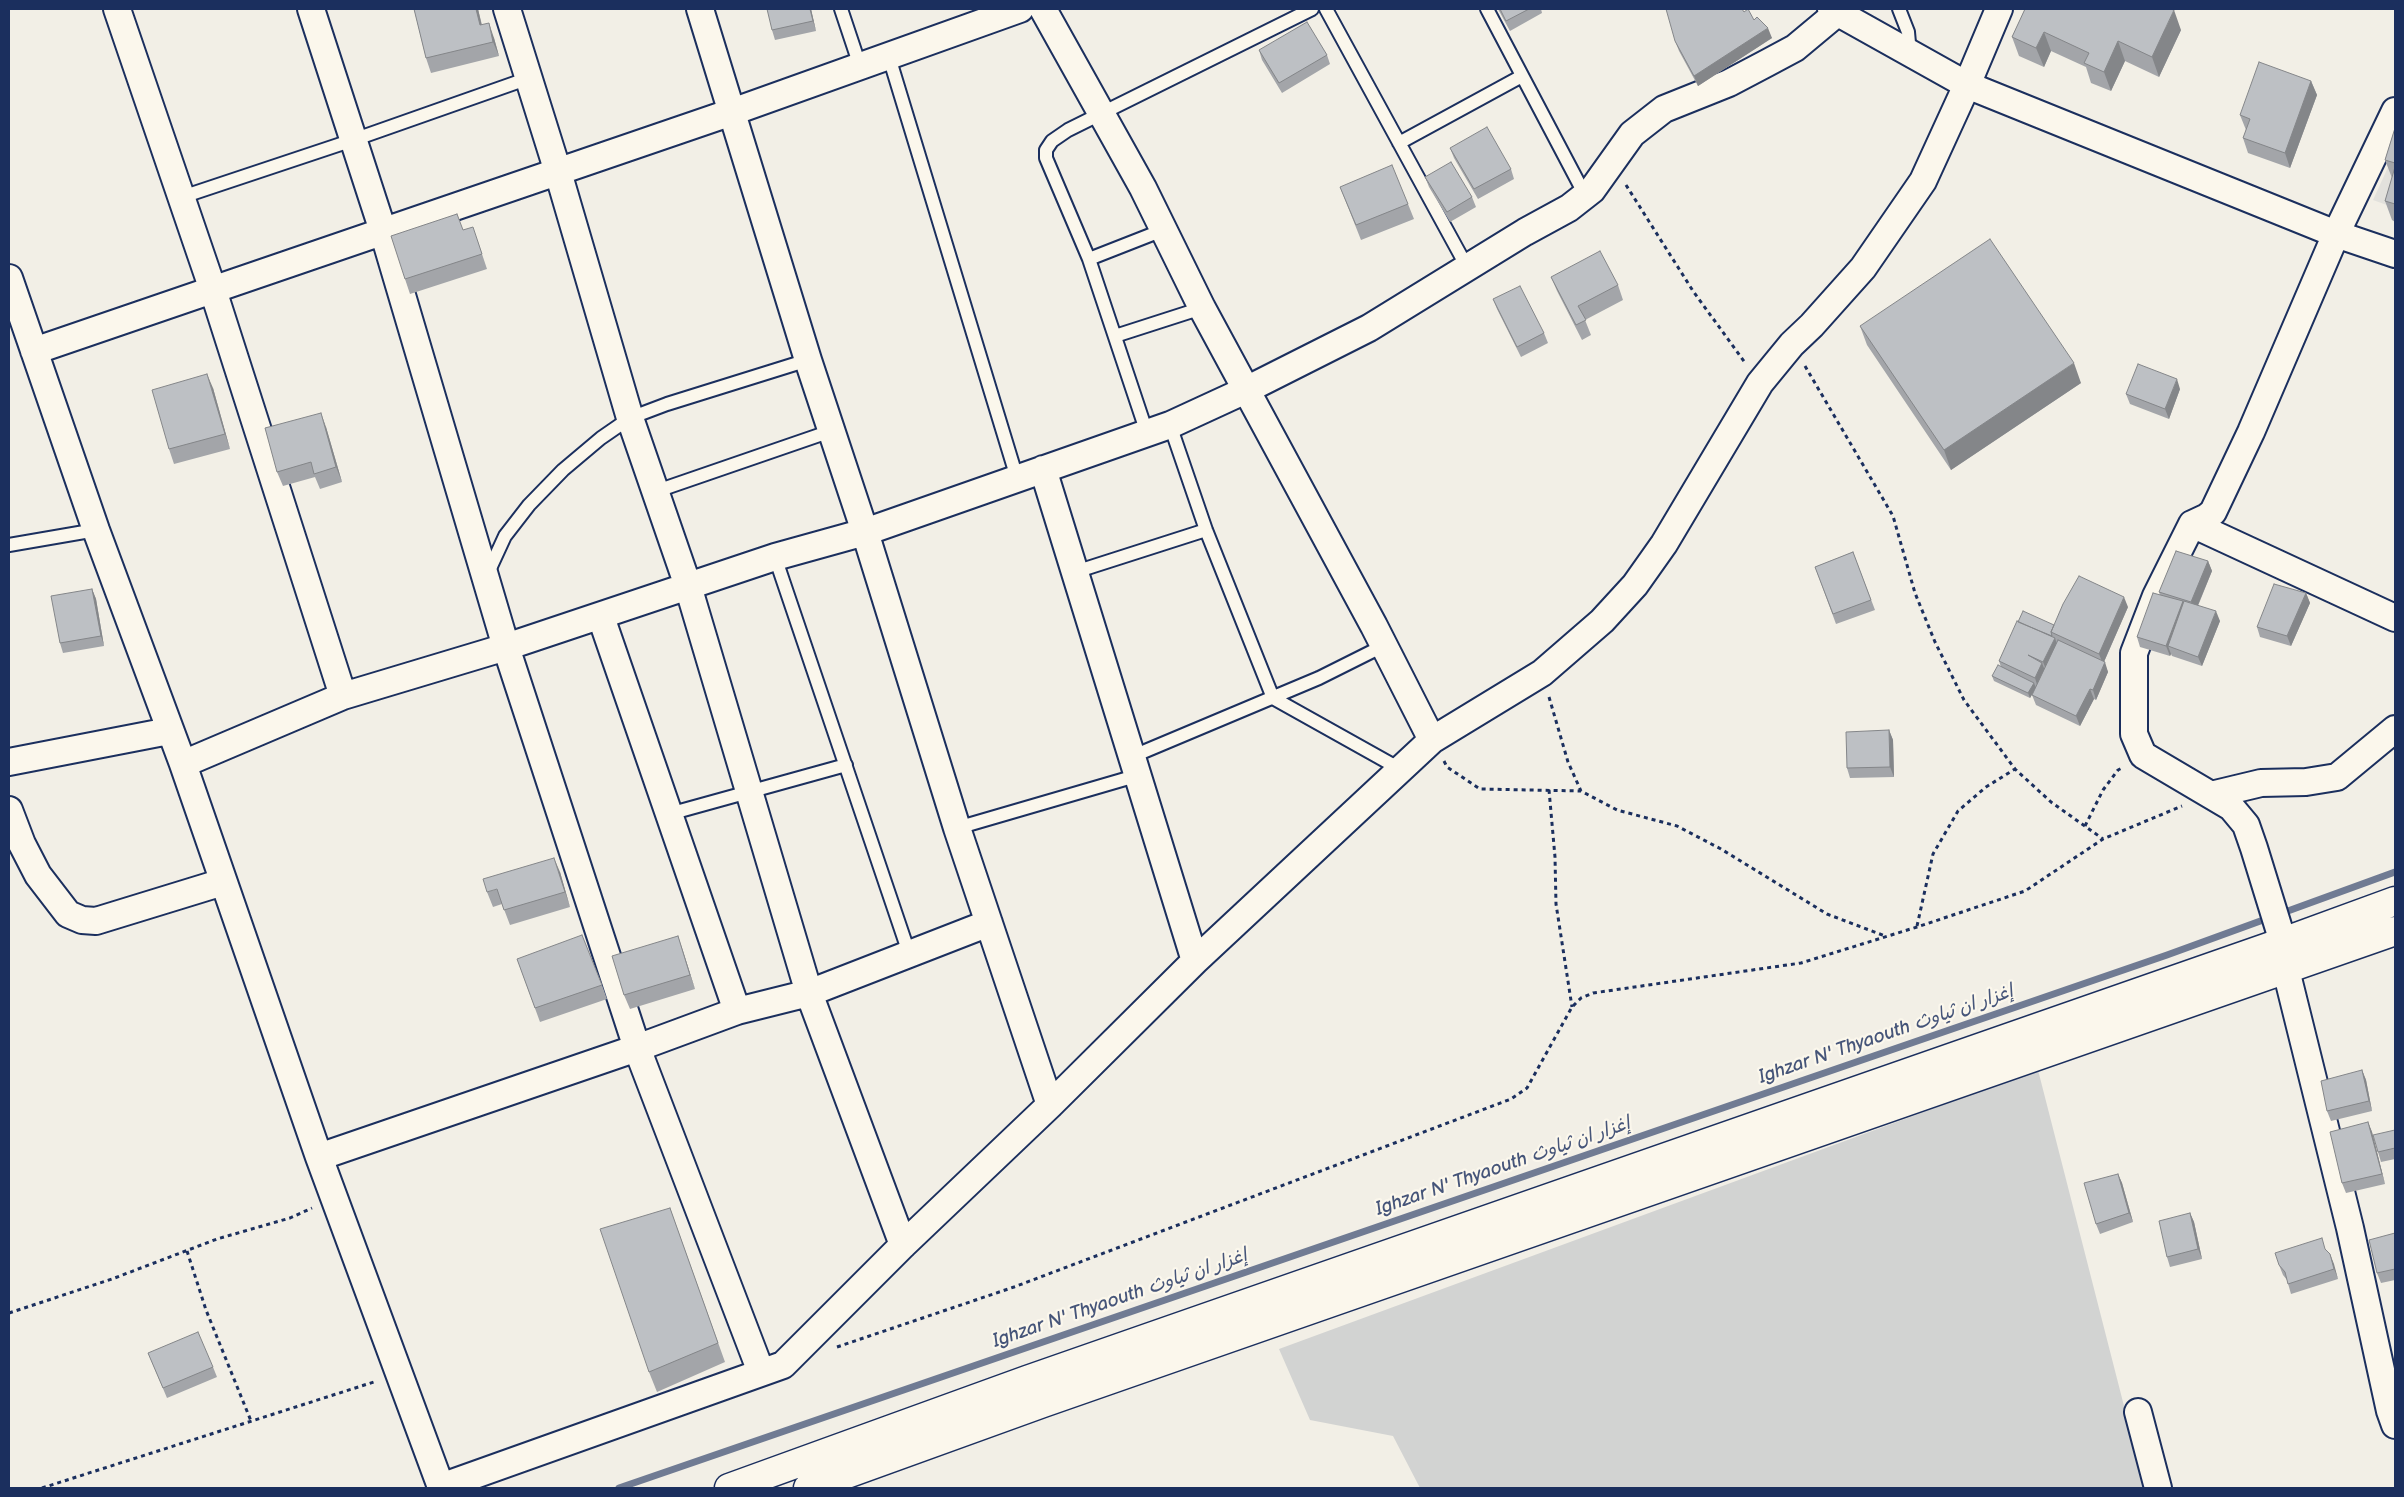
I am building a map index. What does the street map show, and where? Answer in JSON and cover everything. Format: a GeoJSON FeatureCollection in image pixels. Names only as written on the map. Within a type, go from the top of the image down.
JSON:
{"type":"FeatureCollection","features":[{"type":"Feature","properties":{"kind":"street"},"geometry":{"type":"LineString","coordinates":[[117,9],[213,290],[343,696]]}},
{"type":"Feature","properties":{"kind":"street"},"geometry":{"type":"LineString","coordinates":[[311,9],[383,231],[506,647],[637,1048],[762,1372]]}},
{"type":"Feature","properties":{"kind":"street"},"geometry":{"type":"LineString","coordinates":[[507,9],[558,172],[630,418],[688,586],[809,993],[903,1245]]}},
{"type":"Feature","properties":{"kind":"street"},"geometry":{"type":"LineString","coordinates":[[700,9],[808,360],[865,532],[957,828],[1050,1105]]}},
{"type":"Feature","properties":{"kind":"street"},"geometry":{"type":"LineString","coordinates":[[34,351],[732,112],[1020,9]]}},
{"type":"Feature","properties":{"kind":"street"},"geometry":{"type":"LineString","coordinates":[[1043,9],[1104,113],[1144,188],[1202,308],[1432,740]]}},
{"type":"Feature","properties":{"kind":"street"},"geometry":{"type":"LineString","coordinates":[[9,278],[96,530],[183,764],[319,1157],[441,1488],[783,1365],[903,1245],[1050,1105],[1195,961],[1400,769],[1432,740],[1542,673],[1602,620],[1636,585],[1664,544],[1760,383],[1792,344],[1812,325],[1857,275],[1894,225],[1923,181],[1967,85],[1998,9]]}},
{"type":"Feature","properties":{"kind":"street"},"geometry":{"type":"LineString","coordinates":[[183,764],[343,696],[506,647],[775,557],[865,532],[1158,429],[1246,390],[1369,328],[1467,267],[1569,208],[1592,190],[1632,134],[1664,109],[1729,83],[1795,48],[1834,11],[1967,85],[2336,234],[2395,254]]}},
{"type":"Feature","properties":{"kind":"street"},"geometry":{"type":"LineString","coordinates":[[2395,111],[2336,234],[2251,432],[2213,512],[2192,524],[2156,596],[2134,653],[2134,734],[2143,755],[2231,807],[2246,825],[2281,934],[2286,970],[2350,1228],[2390,1411],[2395,1425]]}},
{"type":"Feature","properties":{"kind":"street"},"geometry":{"type":"LineString","coordinates":[[1043,469],[1195,961]]}},
{"type":"Feature","properties":{"kind":"street"},"geometry":{"type":"LineString","coordinates":[[2192,524],[2395,618]]}},
{"type":"Feature","properties":{"kind":"street"},"geometry":{"type":"LineString","coordinates":[[601,616],[737,1011]]}},
{"type":"Feature","properties":{"kind":"street"},"geometry":{"type":"LineString","coordinates":[[2211,795],[2261,783],[2306,782],[2337,777],[2395,729]]}},
{"type":"Feature","properties":{"kind":"street"},"geometry":{"type":"LineString","coordinates":[[9,762],[169,730]]}},
{"type":"Feature","properties":{"kind":"street"},"geometry":{"type":"LineString","coordinates":[[9,810],[22,844],[38,875],[68,914],[82,920],[96,921],[223,882]]}},
{"type":"Feature","properties":{"kind":"street"},"geometry":{"type":"LineString","coordinates":[[729,1488],[1027,1380],[2281,934],[2395,900]]}},
{"type":"Feature","properties":{"kind":"street"},"geometry":{"type":"LineString","coordinates":[[319,1157],[637,1048],[737,1011],[809,993],[989,923]]}},
{"type":"Feature","properties":{"kind":"street"},"geometry":{"type":"LineString","coordinates":[[808,1488],[1053,1400],[2395,931]]}},
{"type":"Feature","properties":{"kind":"street"},"geometry":{"type":"LineString","coordinates":[[2138,1412],[2158,1488]]}},
{"type":"Feature","properties":{"kind":"lane"},"geometry":{"type":"LineString","coordinates":[[841,9],[860,66]]}},
{"type":"Feature","properties":{"kind":"lane"},"geometry":{"type":"LineString","coordinates":[[1312,9],[1068,130],[1052,141],[1046,150],[1046,158],[1089,259],[1115,336],[1206,530],[1273,698],[1400,769]]}},
{"type":"Feature","properties":{"kind":"lane"},"geometry":{"type":"LineString","coordinates":[[1326,9],[1467,267]]}},
{"type":"Feature","properties":{"kind":"lane"},"geometry":{"type":"LineString","coordinates":[[1487,9],[1585,195]]}},
{"type":"Feature","properties":{"kind":"lane"},"geometry":{"type":"LineString","coordinates":[[1899,9],[1908,32],[1910,54]]}},
{"type":"Feature","properties":{"kind":"lane"},"geometry":{"type":"LineString","coordinates":[[889,57],[1017,478]]}},
{"type":"Feature","properties":{"kind":"lane"},"geometry":{"type":"LineString","coordinates":[[1399,143],[1522,76]]}},
{"type":"Feature","properties":{"kind":"lane"},"geometry":{"type":"LineString","coordinates":[[182,197],[353,140],[529,78]]}},
{"type":"Feature","properties":{"kind":"lane"},"geometry":{"type":"LineString","coordinates":[[1089,259],[1163,230]]}},
{"type":"Feature","properties":{"kind":"lane"},"geometry":{"type":"LineString","coordinates":[[1115,336],[1202,308]]}},
{"type":"Feature","properties":{"kind":"lane"},"geometry":{"type":"LineString","coordinates":[[486,577],[505,536],[528,505],[563,470],[601,438],[630,418],[667,404],[808,360]]}},
{"type":"Feature","properties":{"kind":"lane"},"geometry":{"type":"LineString","coordinates":[[654,492],[831,431]]}},
{"type":"Feature","properties":{"kind":"lane"},"geometry":{"type":"LineString","coordinates":[[9,545],[96,530]]}},
{"type":"Feature","properties":{"kind":"lane"},"geometry":{"type":"LineString","coordinates":[[1075,572],[1206,530]]}},
{"type":"Feature","properties":{"kind":"lane"},"geometry":{"type":"LineString","coordinates":[[775,557],[909,953]]}},
{"type":"Feature","properties":{"kind":"lane"},"geometry":{"type":"LineString","coordinates":[[957,828],[1135,766],[1383,646]]}},
{"type":"Feature","properties":{"kind":"lane"},"geometry":{"type":"LineString","coordinates":[[669,814],[846,765]]}},
{"type":"Feature","properties":{"kind":"path"},"geometry":{"type":"LineString","coordinates":[[1612,162],[1693,291],[1760,383]]}},
{"type":"Feature","properties":{"kind":"path"},"geometry":{"type":"LineString","coordinates":[[1792,344],[1893,516],[1915,593],[1935,642],[1964,700],[2015,769],[2051,802],[2103,839]]}},
{"type":"Feature","properties":{"kind":"path"},"geometry":{"type":"LineString","coordinates":[[1542,673],[1568,762],[1581,791]]}},
{"type":"Feature","properties":{"kind":"path"},"geometry":{"type":"LineString","coordinates":[[1432,740],[1448,767],[1480,789],[1581,791],[1618,810],[1677,826],[1721,849],[1827,914],[1885,936]]}},
{"type":"Feature","properties":{"kind":"path"},"geometry":{"type":"LineString","coordinates":[[2085,826],[2103,790],[2118,770],[2143,755]]}},
{"type":"Feature","properties":{"kind":"path"},"geometry":{"type":"LineString","coordinates":[[1917,927],[1934,854],[1958,811],[1986,787],[2015,769]]}},
{"type":"Feature","properties":{"kind":"path"},"geometry":{"type":"LineString","coordinates":[[1549,790],[1555,857],[1556,904],[1572,1007]]}},
{"type":"Feature","properties":{"kind":"path"},"geometry":{"type":"LineString","coordinates":[[829,1349],[1014,1287],[1511,1099],[1527,1088],[1572,1007],[1581,998],[1593,992],[1801,963],[1917,927],[2025,891],[2103,839],[2211,795]]}},
{"type":"Feature","properties":{"kind":"path"},"geometry":{"type":"LineString","coordinates":[[9,1313],[112,1279],[187,1250],[290,1218],[316,1206],[332,1192]]}},
{"type":"Feature","properties":{"kind":"path"},"geometry":{"type":"LineString","coordinates":[[187,1250],[206,1310],[251,1421]]}},
{"type":"Feature","properties":{"kind":"path"},"geometry":{"type":"LineString","coordinates":[[42,1488],[399,1374]]}},
{"type":"Feature","properties":{"kind":"shaded area"},"geometry":{"type":"Polygon","coordinates":[[[2395,152],[2395,208],[2373,200],[2395,152]]]}},
{"type":"Feature","properties":{"kind":"shaded area"},"geometry":{"type":"Polygon","coordinates":[[[2038,1070],[2145,1488],[1420,1488],[1393,1436],[1310,1420],[1279,1349],[2038,1070]]]}},
{"type":"Feature","properties":{"kind":"building"},"geometry":{"type":"Polygon","coordinates":[[[414,9],[476,9],[480,25],[489,23],[493,42],[426,58],[414,9]]]}},
{"type":"Feature","properties":{"kind":"building"},"geometry":{"type":"Polygon","coordinates":[[[767,9],[810,9],[813,21],[772,30],[767,9]]]}},
{"type":"Feature","properties":{"kind":"building"},"geometry":{"type":"Polygon","coordinates":[[[1500,9],[1529,9],[1506,21],[1500,9]]]}},
{"type":"Feature","properties":{"kind":"building"},"geometry":{"type":"Polygon","coordinates":[[[1666,9],[1742,9],[1744,12],[1748,9],[1754,20],[1757,17],[1768,28],[1694,76],[1675,41],[1666,9]]]}},
{"type":"Feature","properties":{"kind":"building"},"geometry":{"type":"Polygon","coordinates":[[[2025,9],[2174,10],[2152,57],[2118,41],[2104,72],[2084,63],[2089,53],[2044,32],[2036,48],[2012,37],[2025,9]]]}},
{"type":"Feature","properties":{"kind":"building"},"geometry":{"type":"Polygon","coordinates":[[[1307,22],[1327,55],[1279,83],[1259,50],[1307,22]]]}},
{"type":"Feature","properties":{"kind":"building"},"geometry":{"type":"Polygon","coordinates":[[[2259,62],[2311,81],[2285,153],[2243,138],[2250,119],[2240,115],[2259,62]]]}},
{"type":"Feature","properties":{"kind":"building"},"geometry":{"type":"Polygon","coordinates":[[[1487,127],[1511,169],[1474,189],[1450,148],[1487,127]]]}},
{"type":"Feature","properties":{"kind":"building"},"geometry":{"type":"Polygon","coordinates":[[[2395,128],[2395,163],[2385,160],[2395,128]]]}},
{"type":"Feature","properties":{"kind":"building"},"geometry":{"type":"Polygon","coordinates":[[[1451,162],[1472,197],[1447,212],[1425,177],[1451,162]]]}},
{"type":"Feature","properties":{"kind":"building"},"geometry":{"type":"Polygon","coordinates":[[[1392,165],[1408,204],[1356,225],[1340,187],[1392,165]]]}},
{"type":"Feature","properties":{"kind":"building"},"geometry":{"type":"Polygon","coordinates":[[[2395,167],[2395,204],[2385,201],[2395,167]]]}},
{"type":"Feature","properties":{"kind":"building"},"geometry":{"type":"Polygon","coordinates":[[[457,214],[463,230],[473,227],[482,254],[405,279],[391,236],[457,214]]]}},
{"type":"Feature","properties":{"kind":"building"},"geometry":{"type":"Polygon","coordinates":[[[1990,239],[2074,363],[1944,450],[1860,326],[1990,239]]]}},
{"type":"Feature","properties":{"kind":"building"},"geometry":{"type":"Polygon","coordinates":[[[1600,251],[1618,285],[1578,306],[1586,320],[1576,325],[1551,277],[1600,251]]]}},
{"type":"Feature","properties":{"kind":"building"},"geometry":{"type":"Polygon","coordinates":[[[1520,286],[1544,333],[1517,347],[1493,299],[1520,286]]]}},
{"type":"Feature","properties":{"kind":"building"},"geometry":{"type":"Polygon","coordinates":[[[2138,364],[2177,379],[2165,409],[2126,394],[2138,364]]]}},
{"type":"Feature","properties":{"kind":"building"},"geometry":{"type":"Polygon","coordinates":[[[207,374],[225,434],[169,449],[152,390],[207,374]]]}},
{"type":"Feature","properties":{"kind":"building"},"geometry":{"type":"Polygon","coordinates":[[[321,413],[336,467],[314,474],[311,462],[277,472],[265,428],[321,413]]]}},
{"type":"Feature","properties":{"kind":"building"},"geometry":{"type":"Polygon","coordinates":[[[2176,551],[2208,561],[2191,602],[2159,592],[2176,551]]]}},
{"type":"Feature","properties":{"kind":"building"},"geometry":{"type":"Polygon","coordinates":[[[1853,552],[1871,600],[1833,614],[1815,567],[1853,552]]]}},
{"type":"Feature","properties":{"kind":"building"},"geometry":{"type":"Polygon","coordinates":[[[2079,576],[2124,597],[2099,654],[2051,632],[2063,604],[2079,576]]]}},
{"type":"Feature","properties":{"kind":"building"},"geometry":{"type":"Polygon","coordinates":[[[2274,584],[2306,593],[2287,636],[2257,627],[2274,584]]]}},
{"type":"Feature","properties":{"kind":"building"},"geometry":{"type":"Polygon","coordinates":[[[92,589],[101,636],[60,643],[51,596],[92,589]]]}},
{"type":"Feature","properties":{"kind":"building"},"geometry":{"type":"Polygon","coordinates":[[[2153,593],[2183,601],[2166,646],[2137,637],[2153,593]]]}},
{"type":"Feature","properties":{"kind":"building"},"geometry":{"type":"Polygon","coordinates":[[[2184,601],[2216,611],[2198,657],[2168,646],[2184,601]]]}},
{"type":"Feature","properties":{"kind":"building"},"geometry":{"type":"Polygon","coordinates":[[[2023,611],[2054,625],[2051,632],[2052,636],[2018,622],[2023,611]]]}},
{"type":"Feature","properties":{"kind":"building"},"geometry":{"type":"Polygon","coordinates":[[[2017,621],[2055,638],[2043,662],[2028,655],[2042,663],[2035,678],[1999,661],[2017,621]]]}},
{"type":"Feature","properties":{"kind":"building"},"geometry":{"type":"Polygon","coordinates":[[[2058,640],[2105,662],[2093,690],[2090,689],[2076,716],[2032,695],[2058,640]]]}},
{"type":"Feature","properties":{"kind":"building"},"geometry":{"type":"Polygon","coordinates":[[[1998,665],[2034,683],[2028,693],[1992,676],[1998,665]]]}},
{"type":"Feature","properties":{"kind":"building"},"geometry":{"type":"Polygon","coordinates":[[[1889,730],[1890,767],[1847,768],[1846,732],[1889,730]]]}},
{"type":"Feature","properties":{"kind":"building"},"geometry":{"type":"Polygon","coordinates":[[[554,858],[565,892],[504,910],[497,889],[487,892],[483,879],[554,858]]]}},
{"type":"Feature","properties":{"kind":"building"},"geometry":{"type":"Polygon","coordinates":[[[582,935],[602,985],[535,1008],[517,959],[582,935]]]}},
{"type":"Feature","properties":{"kind":"building"},"geometry":{"type":"Polygon","coordinates":[[[678,936],[690,975],[624,995],[612,956],[678,936]]]}},
{"type":"Feature","properties":{"kind":"building"},"geometry":{"type":"Polygon","coordinates":[[[2362,1070],[2369,1101],[2327,1111],[2321,1081],[2362,1070]]]}},
{"type":"Feature","properties":{"kind":"building"},"geometry":{"type":"Polygon","coordinates":[[[2368,1122],[2382,1174],[2342,1183],[2330,1132],[2368,1122]]]}},
{"type":"Feature","properties":{"kind":"building"},"geometry":{"type":"Polygon","coordinates":[[[2395,1130],[2395,1148],[2378,1152],[2373,1135],[2395,1130]]]}},
{"type":"Feature","properties":{"kind":"building"},"geometry":{"type":"Polygon","coordinates":[[[2118,1174],[2129,1213],[2096,1224],[2084,1183],[2118,1174]]]}},
{"type":"Feature","properties":{"kind":"building"},"geometry":{"type":"Polygon","coordinates":[[[670,1208],[718,1343],[649,1372],[600,1229],[670,1208]]]}},
{"type":"Feature","properties":{"kind":"building"},"geometry":{"type":"Polygon","coordinates":[[[2190,1213],[2198,1249],[2167,1257],[2159,1221],[2190,1213]]]}},
{"type":"Feature","properties":{"kind":"building"},"geometry":{"type":"Polygon","coordinates":[[[2395,1233],[2395,1269],[2377,1273],[2369,1240],[2395,1233]]]}},
{"type":"Feature","properties":{"kind":"building"},"geometry":{"type":"Polygon","coordinates":[[[2322,1238],[2325,1249],[2330,1254],[2334,1269],[2288,1284],[2285,1272],[2279,1265],[2275,1253],[2322,1238]]]}},
{"type":"Feature","properties":{"kind":"building"},"geometry":{"type":"Polygon","coordinates":[[[198,1332],[213,1367],[163,1388],[148,1353],[198,1332]]]}},
{"type":"Feature","properties":{"kind":"waterway","name":"Ighzar N' Thyaouth إغزار ان ثياوث"},"geometry":{"type":"LineString","coordinates":[[619,1488],[2167,955],[2395,872]]}}]}
